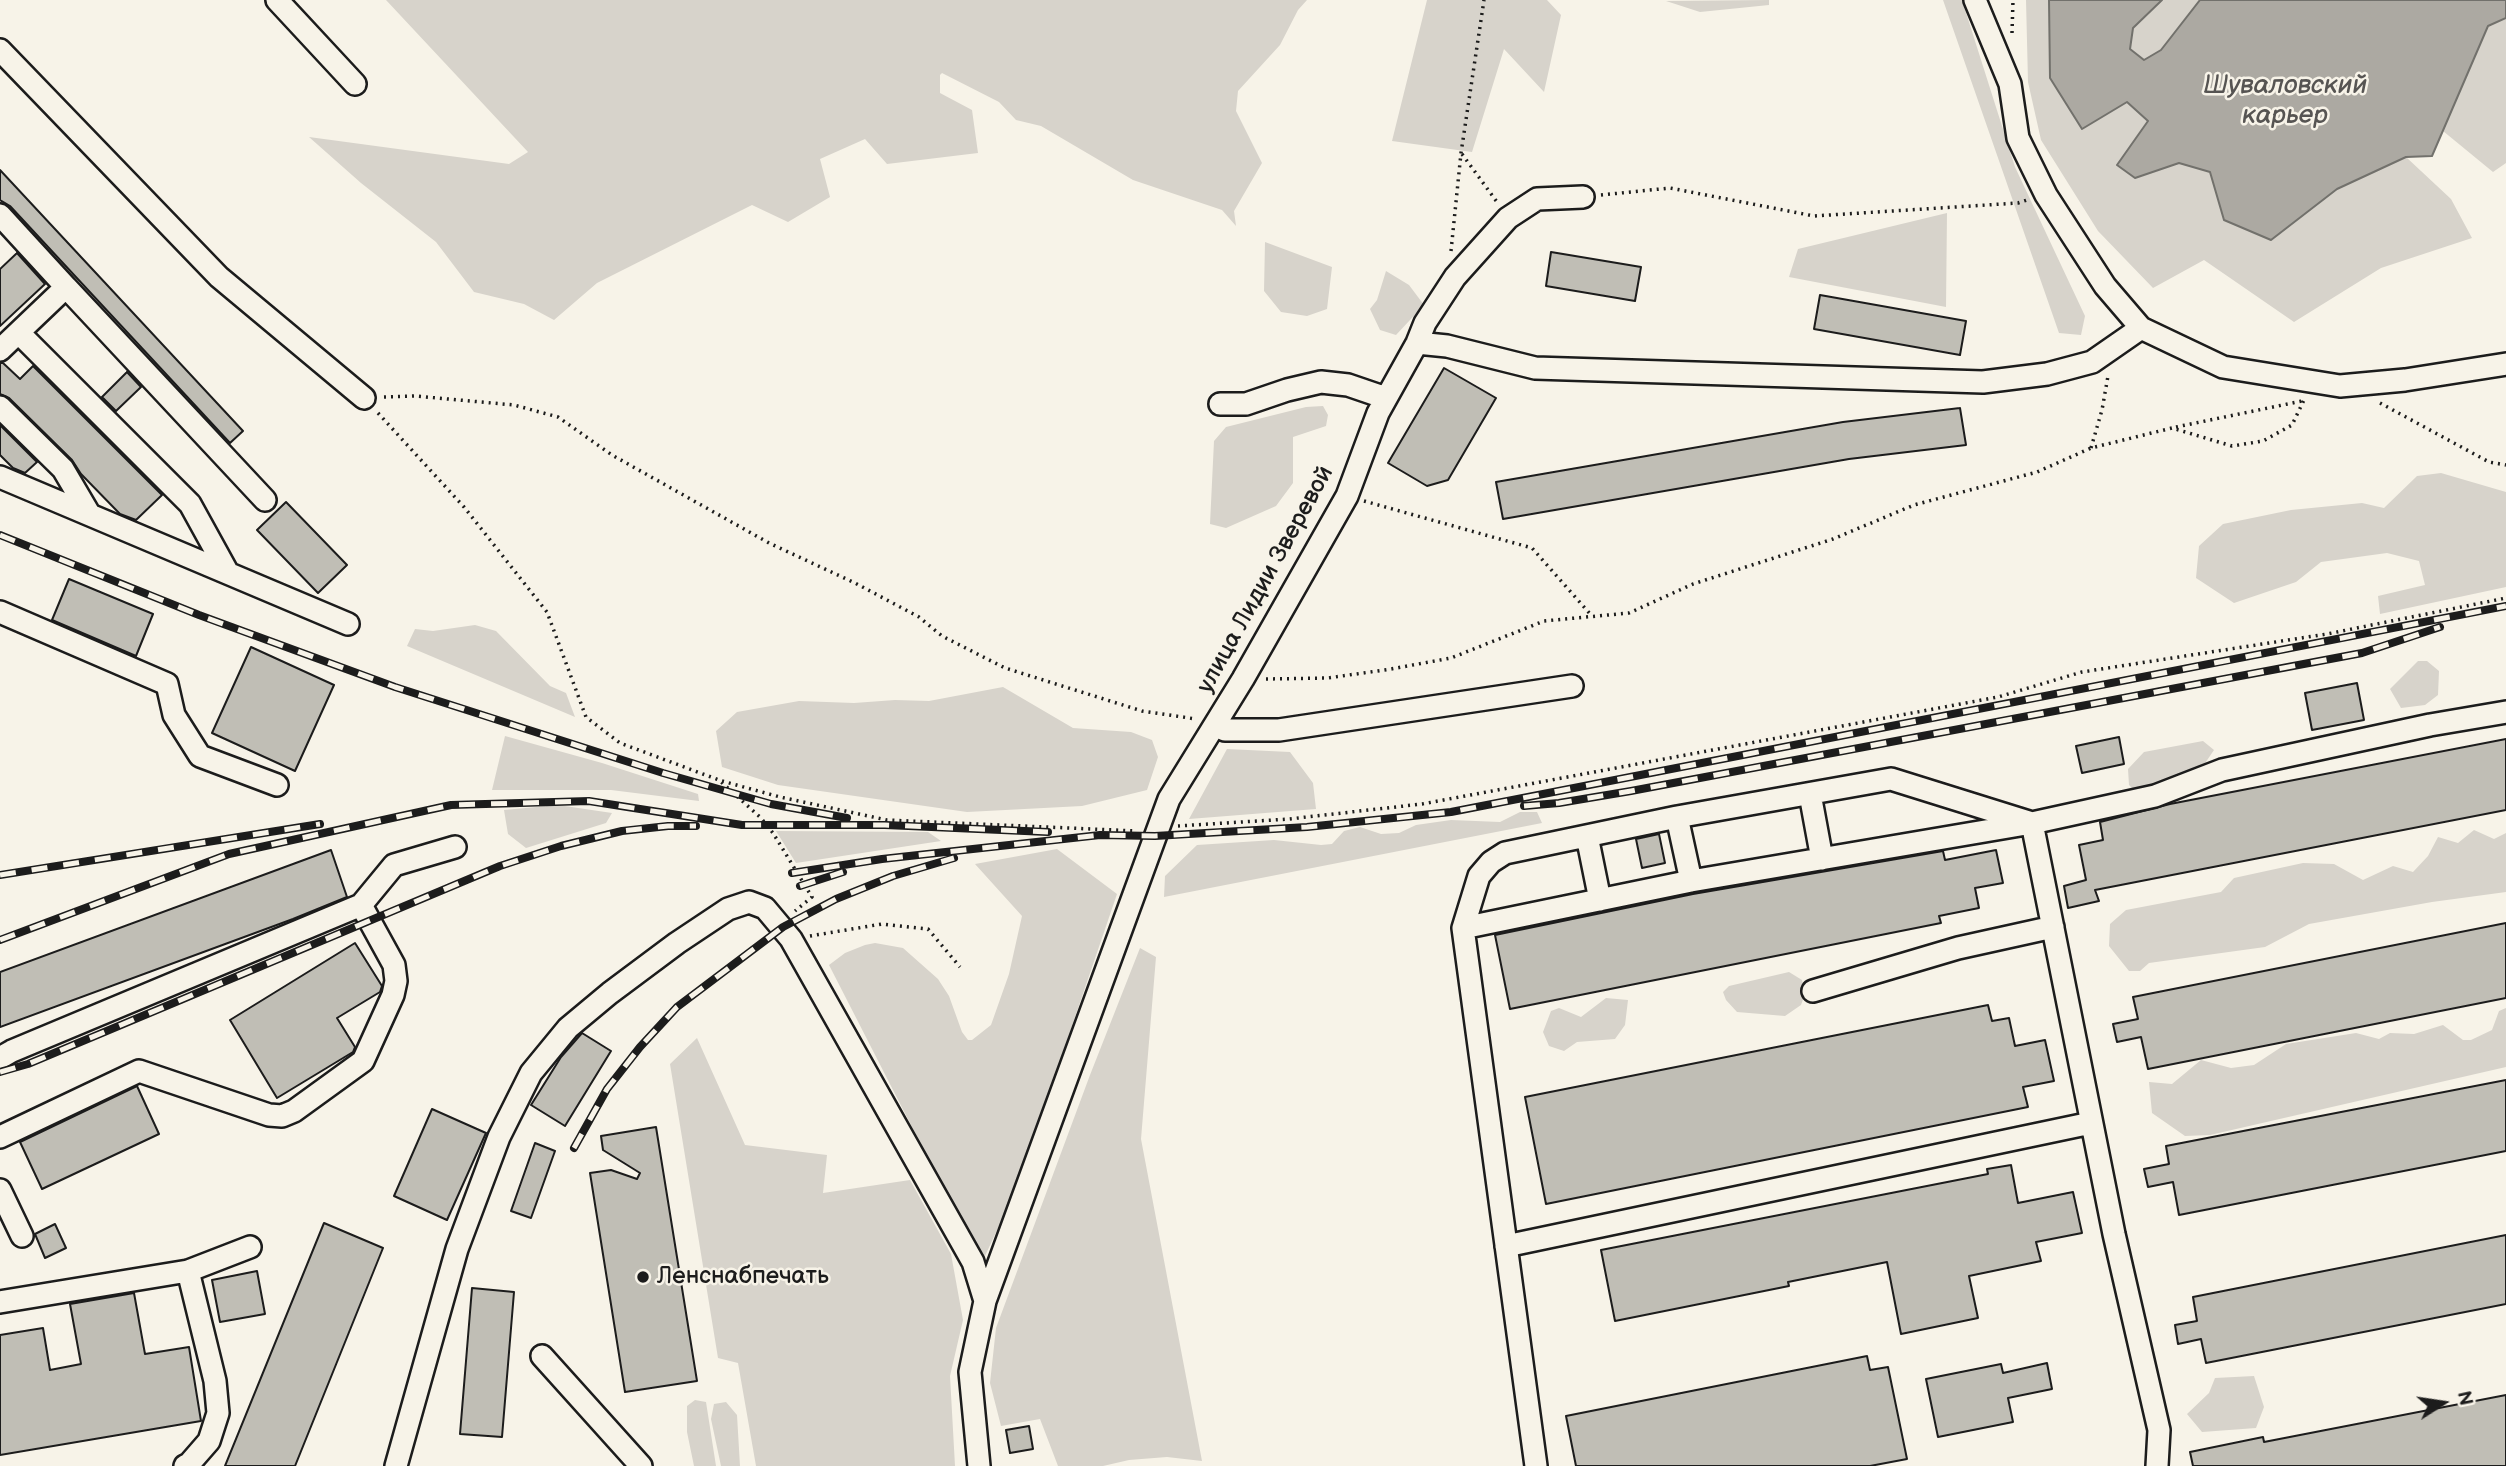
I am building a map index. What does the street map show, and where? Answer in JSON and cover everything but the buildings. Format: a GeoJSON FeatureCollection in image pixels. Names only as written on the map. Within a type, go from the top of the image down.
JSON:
{"type":"FeatureCollection","features":[{"type":"Feature","properties":{"kind":"street"},"geometry":{"type":"LineString","coordinates":[[277,0],[355,84]]}},
{"type":"Feature","properties":{"kind":"street"},"geometry":{"type":"LineString","coordinates":[[1975,0],[2010,84],[2018,138],[2046,195],[2105,286],[2141,328],[2224,367],[2340,386],[2405,380],[2506,364]]}},
{"type":"Feature","properties":{"kind":"street"},"geometry":{"type":"LineString","coordinates":[[0,50],[219,276],[365,398]]}},
{"type":"Feature","properties":{"kind":"street","name":"улица Лидии Зверевой"},"geometry":{"type":"LineString","coordinates":[[979,1466],[970,1372],[985,1301],[1169,799],[1243,679],[1347,496],[1378,413],[1417,343],[1425,323],[1455,277],[1508,218],[1537,199],[1583,197]]}},
{"type":"Feature","properties":{"kind":"street"},"geometry":{"type":"LineString","coordinates":[[0,215],[265,500]]}},
{"type":"Feature","properties":{"kind":"street"},"geometry":{"type":"LineString","coordinates":[[0,351],[66,287]]}},
{"type":"Feature","properties":{"kind":"street"},"geometry":{"type":"LineString","coordinates":[[1417,343],[1447,346],[1535,368],[1983,382],[2047,374],[2092,362],[2141,328]]}},
{"type":"Feature","properties":{"kind":"street"},"geometry":{"type":"LineString","coordinates":[[19,333],[190,504],[228,573]]}},
{"type":"Feature","properties":{"kind":"street"},"geometry":{"type":"LineString","coordinates":[[1220,404],[1246,404],[1321,382],[1348,385],[1386,398]]}},
{"type":"Feature","properties":{"kind":"street"},"geometry":{"type":"LineString","coordinates":[[0,407],[63,470],[90,515]]}},
{"type":"Feature","properties":{"kind":"street"},"geometry":{"type":"LineString","coordinates":[[0,477],[348,624]]}},
{"type":"Feature","properties":{"kind":"street"},"geometry":{"type":"LineString","coordinates":[[0,612],[167,684],[174,715],[200,756],[277,785]]}},
{"type":"Feature","properties":{"kind":"street"},"geometry":{"type":"LineString","coordinates":[[1214,725],[1225,730],[1279,730],[1572,686]]}},
{"type":"Feature","properties":{"kind":"street"},"geometry":{"type":"LineString","coordinates":[[1463,928],[1691,881],[2032,823],[2155,796],[2222,770],[2430,725],[2506,712]]}},
{"type":"Feature","properties":{"kind":"street"},"geometry":{"type":"LineString","coordinates":[[1536,1466],[1463,928],[1479,876],[1491,862],[1505,853],[1678,817],[1891,779],[2032,823]]}},
{"type":"Feature","properties":{"kind":"street"},"geometry":{"type":"LineString","coordinates":[[1810,794],[1822,859]]}},
{"type":"Feature","properties":{"kind":"street"},"geometry":{"type":"LineString","coordinates":[[1678,817],[1691,881]]}},
{"type":"Feature","properties":{"kind":"street"},"geometry":{"type":"LineString","coordinates":[[2032,823],[2091,1123],[2159,1430],[2157,1466]]}},
{"type":"Feature","properties":{"kind":"street"},"geometry":{"type":"LineString","coordinates":[[1587,836],[1600,900]]}},
{"type":"Feature","properties":{"kind":"street"},"geometry":{"type":"LineString","coordinates":[[0,1058],[361,905],[394,865],[456,847]]}},
{"type":"Feature","properties":{"kind":"street"},"geometry":{"type":"LineString","coordinates":[[396,1466],[457,1249],[499,1137],[531,1073],[568,1028],[610,993],[728,909],[749,902],[765,908],[786,931],[973,1262],[985,1301]]}},
{"type":"Feature","properties":{"kind":"street"},"geometry":{"type":"LineString","coordinates":[[0,1137],[139,1070],[269,1115],[282,1116],[294,1111],[363,1061],[393,995],[396,981],[394,965],[361,905]]}},
{"type":"Feature","properties":{"kind":"street"},"geometry":{"type":"LineString","coordinates":[[1814,991],[1958,948],[2053,927]]}},
{"type":"Feature","properties":{"kind":"street"},"geometry":{"type":"LineString","coordinates":[[1506,1246],[2091,1123]]}},
{"type":"Feature","properties":{"kind":"street"},"geometry":{"type":"LineString","coordinates":[[0,1189],[22,1236]]}},
{"type":"Feature","properties":{"kind":"street"},"geometry":{"type":"LineString","coordinates":[[0,1302],[188,1271],[250,1247]]}},
{"type":"Feature","properties":{"kind":"street"},"geometry":{"type":"LineString","coordinates":[[185,1466],[209,1441],[218,1413],[215,1381],[188,1271]]}},
{"type":"Feature","properties":{"kind":"street"},"geometry":{"type":"LineString","coordinates":[[541,1356],[641,1466]]}},
{"type":"Feature","properties":{"kind":"path"},"geometry":{"type":"LineString","coordinates":[[1455,277],[1450,259],[1461,153],[1484,0]]}},
{"type":"Feature","properties":{"kind":"path"},"geometry":{"type":"LineString","coordinates":[[1461,153],[1508,218]]}},
{"type":"Feature","properties":{"kind":"path"},"geometry":{"type":"LineString","coordinates":[[1583,197],[1670,188],[1814,216],[2018,203],[2046,195]]}},
{"type":"Feature","properties":{"kind":"path"},"geometry":{"type":"LineString","coordinates":[[2091,449],[2108,375],[2115,366]]}},
{"type":"Feature","properties":{"kind":"path"},"geometry":{"type":"LineString","coordinates":[[2367,384],[2377,401],[2404,418],[2489,462],[2506,466]]}},
{"type":"Feature","properties":{"kind":"path"},"geometry":{"type":"LineString","coordinates":[[1243,679],[1328,678],[1451,658],[1544,621],[1629,613],[1693,584],[1833,539],[1914,505],[2038,472],[2091,449],[2172,428],[2304,400],[2340,386]]}},
{"type":"Feature","properties":{"kind":"path"},"geometry":{"type":"LineString","coordinates":[[365,398],[415,396],[514,405],[558,417],[612,455],[757,536],[919,617],[942,636],[1006,668],[1142,711],[1188,716],[1214,725]]}},
{"type":"Feature","properties":{"kind":"path"},"geometry":{"type":"LineString","coordinates":[[365,398],[464,507],[547,612],[586,718],[620,743],[719,780],[780,797],[887,820],[1157,829],[1289,819],[1422,804],[1998,697],[2082,672],[2327,634],[2506,598]]}},
{"type":"Feature","properties":{"kind":"path"},"geometry":{"type":"LineString","coordinates":[[2172,428],[2232,446],[2263,440],[2292,425],[2304,400]]}},
{"type":"Feature","properties":{"kind":"path"},"geometry":{"type":"LineString","coordinates":[[1347,496],[1532,548],[1591,615]]}},
{"type":"Feature","properties":{"kind":"path"},"geometry":{"type":"LineString","coordinates":[[719,780],[761,818],[773,833],[812,897],[786,931]]}},
{"type":"Feature","properties":{"kind":"path"},"geometry":{"type":"LineString","coordinates":[[786,931],[882,923],[928,929],[960,967]]}},
{"type":"Feature","properties":{"kind":"shaded area"},"geometry":{"type":"Polygon","coordinates":[[[386,0],[1307,0],[1298,10],[1280,45],[1238,91],[1236,111],[1262,163],[1234,211],[1236,226],[1222,210],[1133,180],[1041,126],[1016,120],[999,102],[942,73],[940,93],[972,110],[978,153],[887,164],[865,139],[820,159],[830,197],[788,222],[752,205],[597,283],[554,320],[524,304],[474,292],[436,242],[361,183],[309,137],[509,164],[528,152],[386,0]]]}},
{"type":"Feature","properties":{"kind":"shaded area"},"geometry":{"type":"Polygon","coordinates":[[[1427,0],[1547,0],[1561,15],[1544,92],[1504,49],[1472,152],[1392,141],[1427,0]]]}},
{"type":"Feature","properties":{"kind":"shaded area"},"geometry":{"type":"Polygon","coordinates":[[[1769,0],[1769,5],[1700,12],[1666,1],[1769,0]]]}},
{"type":"Feature","properties":{"kind":"shaded area"},"geometry":{"type":"Polygon","coordinates":[[[1943,0],[1962,0],[2015,167],[2085,316],[2081,335],[2059,333],[1943,0]]]}},
{"type":"Feature","properties":{"kind":"shaded area"},"geometry":{"type":"Polygon","coordinates":[[[2026,0],[2049,0],[2050,78],[2082,128],[2127,101],[2148,120],[2117,165],[2135,178],[2180,163],[2211,172],[2224,220],[2271,240],[2337,189],[2406,157],[2451,199],[2472,238],[2381,268],[2294,322],[2204,260],[2153,288],[2098,231],[2041,140],[2028,82],[2026,0]]]}},
{"type":"Feature","properties":{"kind":"shaded area"},"geometry":{"type":"Polygon","coordinates":[[[2162,0],[2200,0],[2161,50],[2144,60],[2129,49],[2133,28],[2162,0]]]}},
{"type":"Feature","properties":{"kind":"shaded area"},"geometry":{"type":"Polygon","coordinates":[[[2506,18],[2506,163],[2493,172],[2443,131],[2488,26],[2506,18]]]}},
{"type":"Feature","properties":{"kind":"shaded area"},"geometry":{"type":"Polygon","coordinates":[[[1947,213],[1946,307],[1789,277],[1798,249],[1947,213]]]}},
{"type":"Feature","properties":{"kind":"shaded area"},"geometry":{"type":"Polygon","coordinates":[[[1265,242],[1332,267],[1327,309],[1307,316],[1281,312],[1264,291],[1265,242]]]}},
{"type":"Feature","properties":{"kind":"shaded area"},"geometry":{"type":"Polygon","coordinates":[[[1386,271],[1409,285],[1424,305],[1396,335],[1380,330],[1370,309],[1377,300],[1386,271]]]}},
{"type":"Feature","properties":{"kind":"shaded area"},"geometry":{"type":"Polygon","coordinates":[[[1323,406],[1328,415],[1326,426],[1293,437],[1293,483],[1276,506],[1226,528],[1210,524],[1214,441],[1226,427],[1306,407],[1323,406]]]}},
{"type":"Feature","properties":{"kind":"shaded area"},"geometry":{"type":"Polygon","coordinates":[[[2441,473],[2506,492],[2506,587],[2380,614],[2378,596],[2425,585],[2419,561],[2387,553],[2321,562],[2296,582],[2234,603],[2196,578],[2199,546],[2223,524],[2291,510],[2362,503],[2384,508],[2417,476],[2441,473]]]}},
{"type":"Feature","properties":{"kind":"shaded area"},"geometry":{"type":"Polygon","coordinates":[[[475,625],[496,631],[550,686],[566,693],[575,717],[407,646],[415,629],[433,631],[475,625]]]}},
{"type":"Feature","properties":{"kind":"shaded area"},"geometry":{"type":"Polygon","coordinates":[[[2418,661],[2427,661],[2439,671],[2438,695],[2425,705],[2401,708],[2390,689],[2418,661]]]}},
{"type":"Feature","properties":{"kind":"shaded area"},"geometry":{"type":"Polygon","coordinates":[[[1003,687],[1073,728],[1131,732],[1152,740],[1158,757],[1147,790],[1082,806],[967,812],[778,785],[722,767],[716,731],[737,712],[799,701],[929,701],[1003,687]]]}},
{"type":"Feature","properties":{"kind":"shaded area"},"geometry":{"type":"Polygon","coordinates":[[[505,736],[698,794],[699,801],[611,790],[492,790],[505,736]]]}},
{"type":"Feature","properties":{"kind":"shaded area"},"geometry":{"type":"Polygon","coordinates":[[[2203,741],[2214,750],[2191,784],[2135,791],[2129,785],[2128,769],[2144,752],[2203,741]]]}},
{"type":"Feature","properties":{"kind":"shaded area"},"geometry":{"type":"Polygon","coordinates":[[[1227,749],[1290,752],[1313,783],[1316,809],[1189,819],[1227,749]]]}},
{"type":"Feature","properties":{"kind":"shaded area"},"geometry":{"type":"Polygon","coordinates":[[[558,805],[612,813],[606,823],[526,848],[508,834],[504,810],[558,805]]]}},
{"type":"Feature","properties":{"kind":"shaded area"},"geometry":{"type":"Polygon","coordinates":[[[1520,812],[1537,812],[1542,823],[1164,897],[1165,876],[1197,845],[1274,840],[1332,844],[1344,831],[1360,827],[1381,834],[1399,833],[1416,825],[1451,820],[1500,822],[1520,812]]]}},
{"type":"Feature","properties":{"kind":"shaded area"},"geometry":{"type":"Polygon","coordinates":[[[2474,830],[2494,839],[2506,833],[2506,892],[2309,924],[2265,947],[2149,963],[2140,971],[2129,971],[2109,946],[2110,924],[2126,910],[2221,892],[2234,878],[2303,863],[2334,864],[2363,880],[2393,866],[2413,872],[2428,856],[2438,837],[2458,843],[2474,830]]]}},
{"type":"Feature","properties":{"kind":"shaded area"},"geometry":{"type":"Polygon","coordinates":[[[776,831],[928,832],[941,841],[796,863],[776,831]]]}},
{"type":"Feature","properties":{"kind":"shaded area"},"geometry":{"type":"Polygon","coordinates":[[[1057,849],[1117,894],[1017,1187],[985,1256],[955,1211],[829,965],[845,953],[865,945],[875,943],[903,948],[938,979],[949,996],[962,1032],[968,1040],[972,1040],[991,1025],[1009,974],[1022,916],[975,864],[1057,849]]]}},
{"type":"Feature","properties":{"kind":"shaded area"},"geometry":{"type":"Polygon","coordinates":[[[1140,948],[1156,957],[1141,1139],[1202,1461],[1167,1457],[1129,1460],[1103,1466],[1058,1466],[1040,1419],[1001,1426],[990,1383],[996,1328],[1140,948]]]}},
{"type":"Feature","properties":{"kind":"shaded area"},"geometry":{"type":"Polygon","coordinates":[[[1789,972],[1802,980],[1805,994],[1801,1005],[1785,1016],[1737,1012],[1726,1000],[1723,992],[1729,986],[1789,972]]]}},
{"type":"Feature","properties":{"kind":"shaded area"},"geometry":{"type":"Polygon","coordinates":[[[1606,998],[1628,1000],[1625,1025],[1615,1039],[1577,1042],[1564,1051],[1549,1046],[1543,1032],[1551,1011],[1559,1008],[1581,1017],[1606,998]]]}},
{"type":"Feature","properties":{"kind":"shaded area"},"geometry":{"type":"Polygon","coordinates":[[[2506,1008],[2506,1067],[2210,1135],[2185,1136],[2152,1113],[2149,1082],[2172,1084],[2201,1060],[2231,1068],[2254,1065],[2286,1044],[2356,1033],[2379,1039],[2390,1033],[2414,1034],[2443,1025],[2463,1040],[2471,1040],[2492,1030],[2499,1011],[2506,1008]]]}},
{"type":"Feature","properties":{"kind":"shaded area"},"geometry":{"type":"Polygon","coordinates":[[[697,1038],[745,1145],[827,1155],[823,1193],[910,1180],[951,1254],[963,1320],[950,1376],[955,1466],[756,1466],[738,1363],[718,1358],[670,1064],[697,1038]]]}},
{"type":"Feature","properties":{"kind":"shaded area"},"geometry":{"type":"Polygon","coordinates":[[[2254,1376],[2264,1407],[2256,1428],[2202,1432],[2187,1414],[2209,1393],[2215,1378],[2254,1376]]]}},
{"type":"Feature","properties":{"kind":"shaded area"},"geometry":{"type":"Polygon","coordinates":[[[695,1400],[706,1402],[716,1466],[694,1466],[687,1432],[687,1406],[695,1400]]]}},
{"type":"Feature","properties":{"kind":"shaded area"},"geometry":{"type":"Polygon","coordinates":[[[726,1402],[737,1415],[740,1466],[721,1466],[711,1419],[714,1404],[726,1402]]]}},
{"type":"Feature","properties":{"kind":"water","name":"Шуваловский карьер"},"geometry":{"type":"Polygon","coordinates":[[[2049,0],[2162,0],[2133,28],[2130,49],[2144,60],[2161,50],[2200,0],[2506,0],[2506,18],[2488,26],[2432,156],[2406,157],[2337,189],[2271,240],[2224,220],[2210,172],[2179,163],[2135,178],[2117,165],[2148,121],[2127,102],[2082,129],[2050,78],[2049,0]]]}},
{"type":"Feature","properties":{"kind":"railway"},"geometry":{"type":"LineString","coordinates":[[0,535],[199,615],[395,687],[663,773],[771,804],[847,818]]}},
{"type":"Feature","properties":{"kind":"railway"},"geometry":{"type":"LineString","coordinates":[[792,873],[882,859],[1100,835],[1155,836],[1307,827],[1451,812],[2506,606]]}},
{"type":"Feature","properties":{"kind":"railway"},"geometry":{"type":"LineString","coordinates":[[1524,806],[1631,791],[2362,653],[2440,627]]}},
{"type":"Feature","properties":{"kind":"railway"},"geometry":{"type":"LineString","coordinates":[[0,940],[229,854],[451,805],[589,801],[742,825],[885,825],[1048,832]]}},
{"type":"Feature","properties":{"kind":"railway"},"geometry":{"type":"LineString","coordinates":[[0,875],[320,824]]}},
{"type":"Feature","properties":{"kind":"railway"},"geometry":{"type":"LineString","coordinates":[[0,1072],[28,1064],[500,866],[561,846],[622,831],[696,826]]}},
{"type":"Feature","properties":{"kind":"railway"},"geometry":{"type":"LineString","coordinates":[[574,1148],[607,1089],[640,1047],[677,1007],[783,927],[836,899],[893,876],[954,858]]}},
{"type":"Feature","properties":{"kind":"railway"},"geometry":{"type":"LineString","coordinates":[[800,886],[843,872]]}},
{"type":"Feature","properties":{"kind":"place","name":"Ленснабпечать"},"geometry":{"type":"Point","coordinates":[643,1277]}}]}
